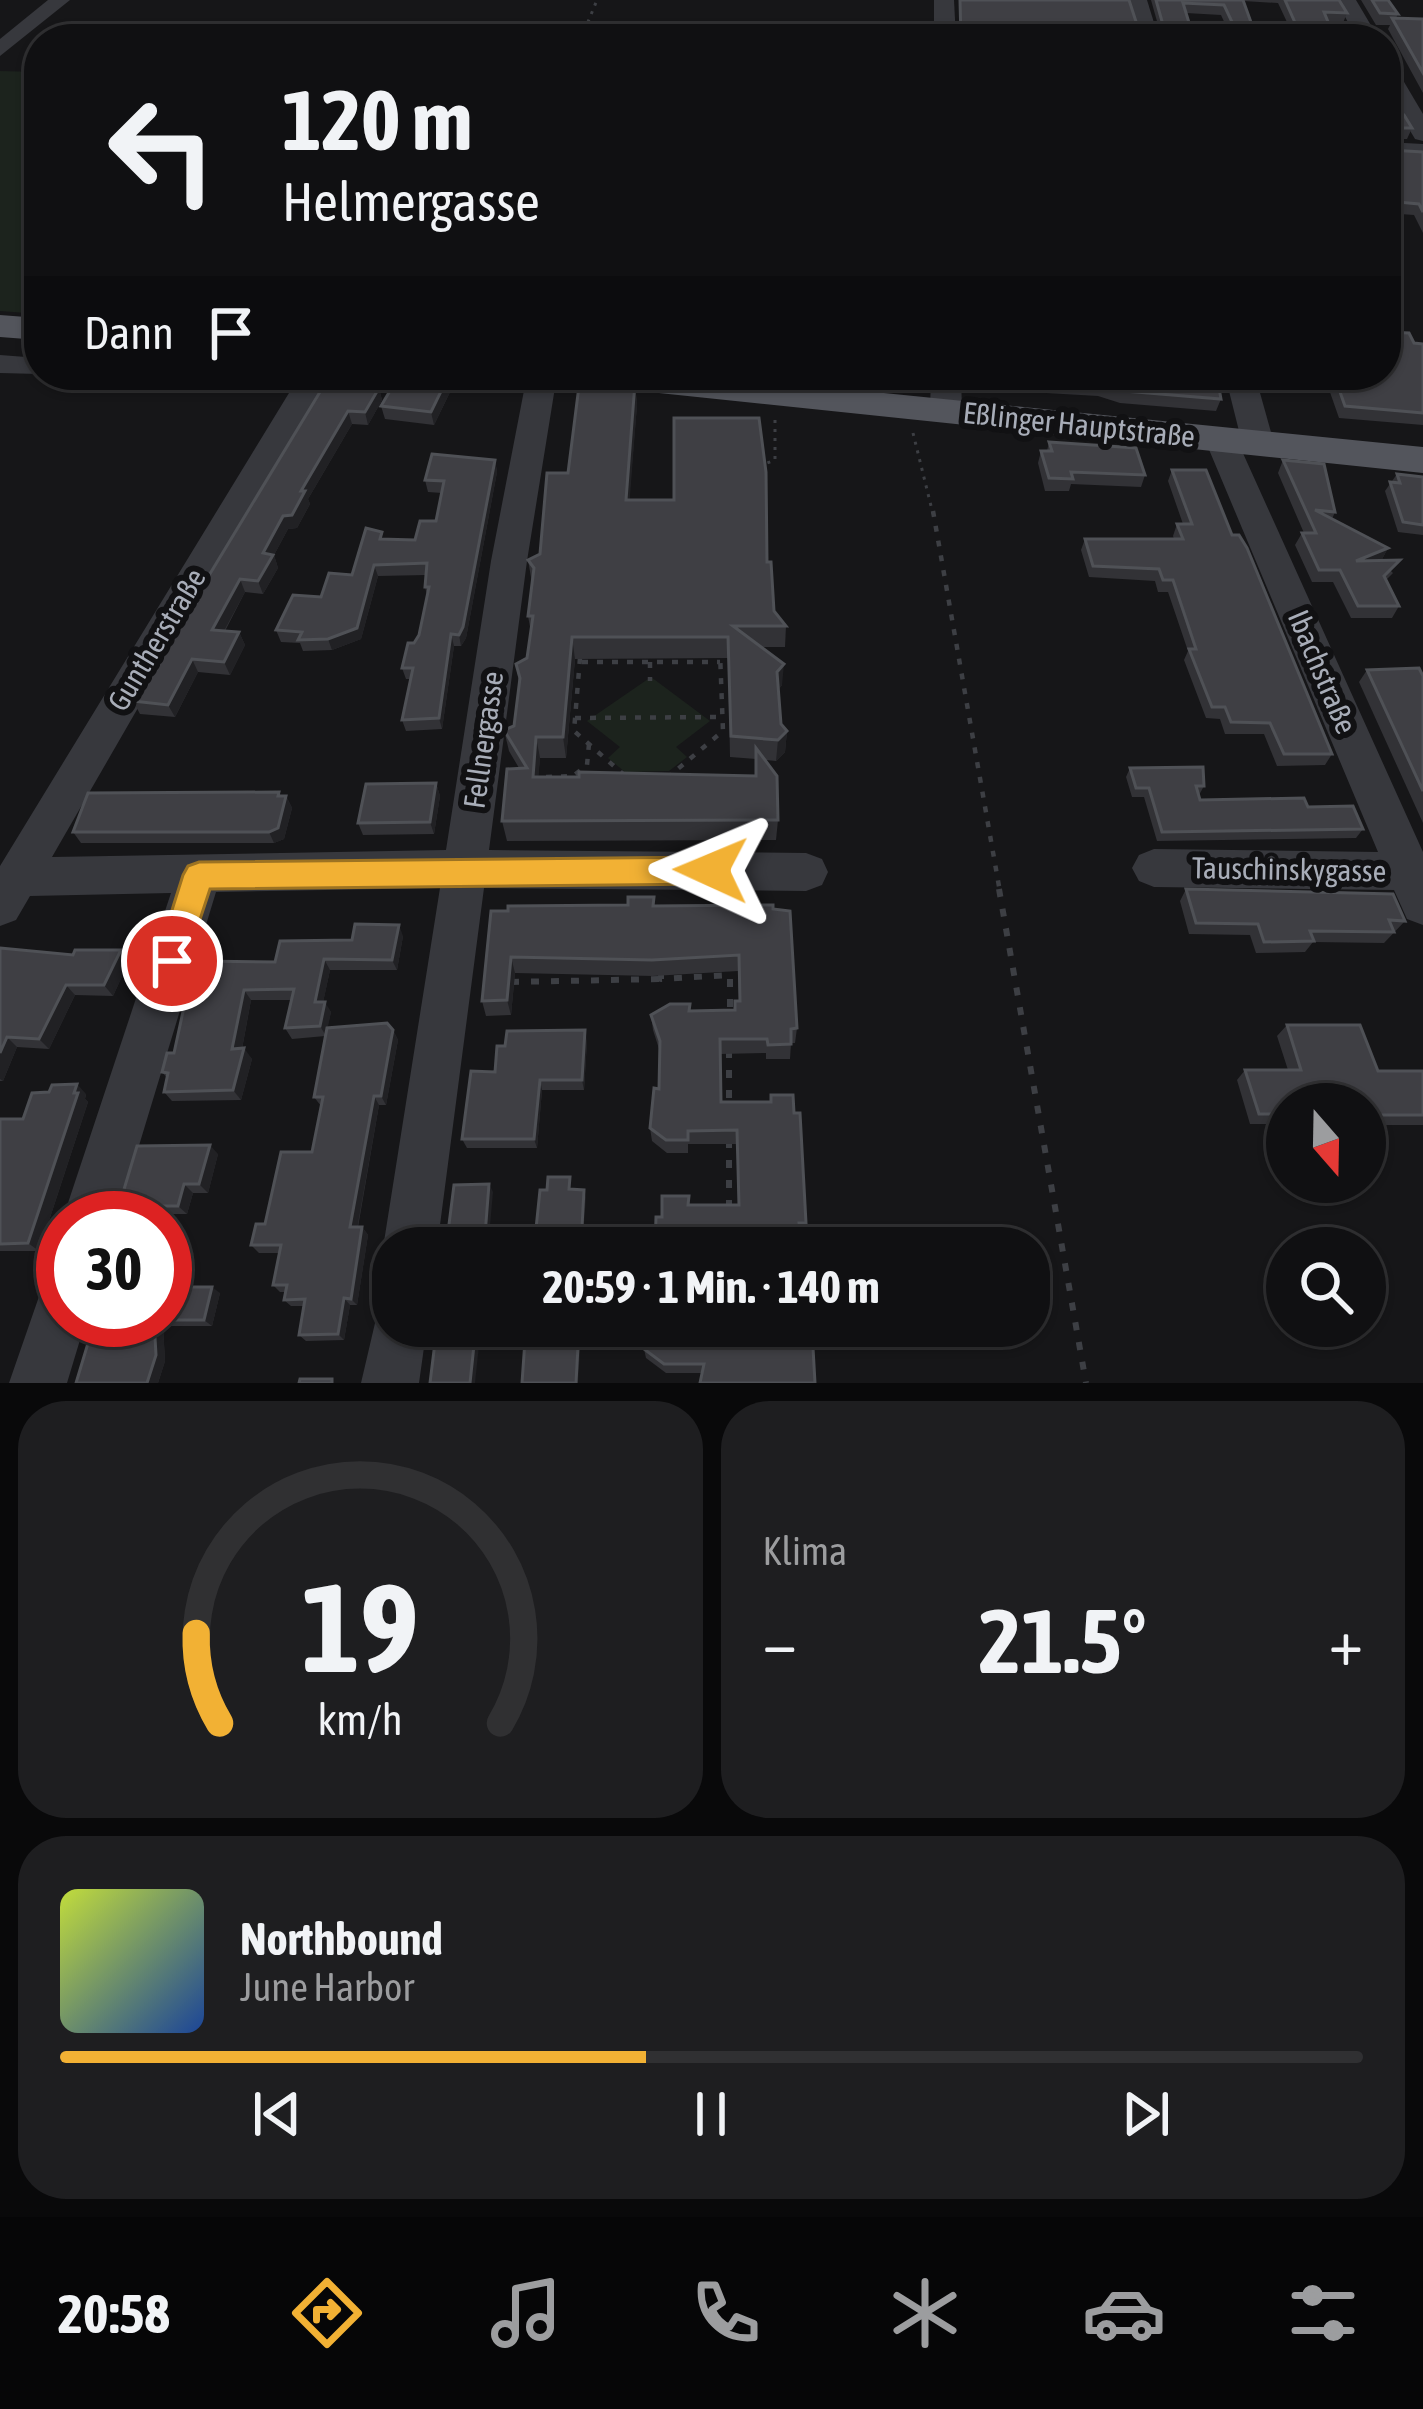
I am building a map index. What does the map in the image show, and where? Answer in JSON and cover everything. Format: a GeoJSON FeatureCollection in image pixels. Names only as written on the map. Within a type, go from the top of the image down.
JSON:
{"type":"FeatureCollection","features":[{"type":"Feature","properties":{"kind":"main road","name":"Eßlinger Hauptstraße"},"geometry":{"type":"LineString","coordinates":[[745,390],[935,405],[1423,460]]}},
{"type":"Feature","properties":{"kind":"street"},"geometry":{"type":"LineString","coordinates":[[31,24],[60,0]]}},
{"type":"Feature","properties":{"kind":"street"},"geometry":{"type":"LineString","coordinates":[[0,50],[24,30]]}},
{"type":"Feature","properties":{"kind":"street"},"geometry":{"type":"LineString","coordinates":[[1401,96],[1423,134]]}},
{"type":"Feature","properties":{"kind":"street","name":"Guntherstraße"},"geometry":{"type":"LineString","coordinates":[[8,891],[306,390]]}},
{"type":"Feature","properties":{"kind":"street","name":"Fellnergasse"},"geometry":{"type":"LineString","coordinates":[[413,1227],[514,527],[529,390]]}},
{"type":"Feature","properties":{"kind":"street","name":"Ibachstraße"},"geometry":{"type":"LineString","coordinates":[[1240,390],[1239,441],[1418,882]]}},
{"type":"Feature","properties":{"kind":"street","name":"Tauschinskygasse"},"geometry":{"type":"LineString","coordinates":[[1154,868],[1418,882]]}},
{"type":"Feature","properties":{"kind":"street"},"geometry":{"type":"LineString","coordinates":[[8,891],[199,875],[465,869],[806,872]]}},
{"type":"Feature","properties":{"kind":"street"},"geometry":{"type":"LineString","coordinates":[[99,1191],[199,875]]}},
{"type":"Feature","properties":{"kind":"street"},"geometry":{"type":"LineString","coordinates":[[38,1383],[49,1347]]}},
{"type":"Feature","properties":{"kind":"street"},"geometry":{"type":"LineString","coordinates":[[390,1383],[396,1347]]}},
{"type":"Feature","properties":{"kind":"path"},"geometry":{"type":"LineString","coordinates":[[753,466],[771,465],[775,460],[775,415],[782,412],[786,394]]}},
{"type":"Feature","properties":{"kind":"path"},"geometry":{"type":"LineString","coordinates":[[935,405],[929,489],[1000,871],[1086,1383]]}},
{"type":"Feature","properties":{"kind":"path"},"geometry":{"type":"LineString","coordinates":[[581,640],[574,731],[631,781]]}},
{"type":"Feature","properties":{"kind":"path"},"geometry":{"type":"LineString","coordinates":[[662,782],[723,731],[720,640]]}},
{"type":"Feature","properties":{"kind":"path"},"geometry":{"type":"LineString","coordinates":[[580,662],[720,662]]}},
{"type":"Feature","properties":{"kind":"path"},"geometry":{"type":"LineString","coordinates":[[650,662],[650,681]]}},
{"type":"Feature","properties":{"kind":"path"},"geometry":{"type":"LineString","coordinates":[[575,718],[723,717]]}},
{"type":"Feature","properties":{"kind":"path"},"geometry":{"type":"LineString","coordinates":[[479,778],[573,776],[587,765],[589,744]]}},
{"type":"Feature","properties":{"kind":"path"},"geometry":{"type":"LineString","coordinates":[[661,957],[661,979]]}},
{"type":"Feature","properties":{"kind":"path"},"geometry":{"type":"LineString","coordinates":[[450,982],[730,975],[730,1022]]}},
{"type":"Feature","properties":{"kind":"path"},"geometry":{"type":"LineString","coordinates":[[729,1045],[729,1114]]}},
{"type":"Feature","properties":{"kind":"path"},"geometry":{"type":"LineString","coordinates":[[729,1137],[729,1206]]}},
{"type":"Feature","properties":{"kind":"shaded area"},"geometry":{"type":"Polygon","coordinates":[[[0,71],[24,72],[24,313],[0,311],[0,71]]]}},
{"type":"Feature","properties":{"kind":"shaded area"},"geometry":{"type":"Polygon","coordinates":[[[651,677],[710,721],[676,747],[687,757],[669,771],[625,772],[608,758],[620,747],[587,721],[651,677]]]}},
{"type":"Feature","properties":{"kind":"building"},"geometry":{"type":"Polygon","coordinates":[[[960,0],[1129,0],[1137,24],[961,24],[960,0]]]}},
{"type":"Feature","properties":{"kind":"building"},"geometry":{"type":"Polygon","coordinates":[[[1156,0],[1243,0],[1252,24],[1233,24],[1224,5],[1183,3],[1189,24],[1163,24],[1156,0]]]}},
{"type":"Feature","properties":{"kind":"building"},"geometry":{"type":"Polygon","coordinates":[[[1285,0],[1339,0],[1347,13],[1324,12],[1329,24],[1296,24],[1285,0]]]}},
{"type":"Feature","properties":{"kind":"building"},"geometry":{"type":"Polygon","coordinates":[[[1372,0],[1388,0],[1398,14],[1380,13],[1372,0]]]}},
{"type":"Feature","properties":{"kind":"building"},"geometry":{"type":"Polygon","coordinates":[[[1392,18],[1423,19],[1423,73],[1401,34],[1401,24],[1392,18]]]}},
{"type":"Feature","properties":{"kind":"building"},"geometry":{"type":"Polygon","coordinates":[[[1401,115],[1404,115],[1412,128],[1401,128],[1401,115]]]}},
{"type":"Feature","properties":{"kind":"building"},"geometry":{"type":"Polygon","coordinates":[[[1401,151],[1423,152],[1423,212],[1419,204],[1401,202],[1401,151]]]}},
{"type":"Feature","properties":{"kind":"building"},"geometry":{"type":"Polygon","coordinates":[[[1401,333],[1423,344],[1423,413],[1345,406],[1339,390],[1401,390],[1401,333]]]}},
{"type":"Feature","properties":{"kind":"building"},"geometry":{"type":"Polygon","coordinates":[[[321,390],[378,390],[365,412],[348,411],[292,515],[283,516],[263,553],[273,555],[258,581],[240,579],[212,630],[239,632],[224,662],[192,659],[168,705],[133,701],[321,390]]]}},
{"type":"Feature","properties":{"kind":"building"},"geometry":{"type":"Polygon","coordinates":[[[390,390],[442,390],[431,412],[381,406],[390,390]]]}},
{"type":"Feature","properties":{"kind":"building"},"geometry":{"type":"Polygon","coordinates":[[[578,390],[634,390],[626,500],[674,500],[674,418],[759,418],[766,472],[767,562],[771,562],[774,611],[786,626],[733,626],[784,664],[777,672],[781,724],[787,731],[778,740],[731,736],[728,637],[572,637],[563,737],[536,737],[533,777],[579,777],[579,772],[756,776],[756,748],[777,776],[778,820],[502,821],[507,769],[527,768],[504,730],[514,726],[520,678],[516,664],[527,658],[533,616],[528,616],[534,568],[528,560],[540,554],[547,473],[568,473],[578,390]]]}},
{"type":"Feature","properties":{"kind":"building"},"geometry":{"type":"Polygon","coordinates":[[[1219,390],[1221,399],[1124,391],[1219,390]]]}},
{"type":"Feature","properties":{"kind":"building"},"geometry":{"type":"Polygon","coordinates":[[[1049,442],[1136,448],[1145,475],[1071,472],[1073,479],[1049,478],[1041,451],[1052,451],[1049,442]]]}},
{"type":"Feature","properties":{"kind":"building"},"geometry":{"type":"Polygon","coordinates":[[[432,454],[495,460],[463,627],[459,635],[451,634],[439,718],[402,720],[413,668],[402,668],[408,643],[419,635],[429,587],[425,587],[427,563],[374,565],[357,628],[328,639],[298,640],[302,632],[276,630],[293,595],[321,597],[329,573],[352,575],[366,528],[382,532],[380,539],[415,540],[420,521],[436,521],[444,481],[425,480],[432,454]]]}},
{"type":"Feature","properties":{"kind":"building"},"geometry":{"type":"Polygon","coordinates":[[[1283,460],[1324,464],[1335,512],[1315,510],[1388,548],[1356,561],[1400,560],[1384,576],[1399,606],[1358,606],[1340,570],[1319,570],[1302,533],[1316,533],[1283,460]]]}},
{"type":"Feature","properties":{"kind":"building"},"geometry":{"type":"Polygon","coordinates":[[[1172,470],[1206,470],[1232,535],[1239,535],[1247,548],[1332,754],[1284,754],[1270,723],[1231,722],[1225,707],[1212,707],[1189,649],[1196,649],[1173,580],[1163,580],[1159,569],[1093,566],[1085,539],[1183,539],[1177,524],[1192,524],[1172,470]]]}},
{"type":"Feature","properties":{"kind":"building"},"geometry":{"type":"Polygon","coordinates":[[[1397,474],[1423,477],[1423,525],[1403,522],[1390,482],[1400,483],[1397,474]]]}},
{"type":"Feature","properties":{"kind":"building"},"geometry":{"type":"Polygon","coordinates":[[[1419,668],[1423,676],[1423,791],[1367,670],[1419,668]]]}},
{"type":"Feature","properties":{"kind":"building"},"geometry":{"type":"Polygon","coordinates":[[[1203,767],[1204,786],[1196,786],[1200,800],[1304,798],[1308,807],[1353,806],[1363,829],[1162,832],[1149,788],[1136,788],[1130,768],[1203,767]]]}},
{"type":"Feature","properties":{"kind":"building"},"geometry":{"type":"Polygon","coordinates":[[[436,783],[430,822],[358,823],[366,784],[436,783]]]}},
{"type":"Feature","properties":{"kind":"building"},"geometry":{"type":"Polygon","coordinates":[[[279,792],[278,796],[286,796],[278,828],[269,832],[73,832],[88,793],[279,792]]]}},
{"type":"Feature","properties":{"kind":"building"},"geometry":{"type":"Polygon","coordinates":[[[1186,889],[1393,894],[1405,921],[1389,920],[1394,932],[1310,931],[1314,941],[1264,942],[1258,924],[1196,923],[1186,889]]]}},
{"type":"Feature","properties":{"kind":"building"},"geometry":{"type":"Polygon","coordinates":[[[628,897],[654,897],[653,906],[773,905],[773,909],[790,911],[797,1028],[791,1029],[791,1044],[720,1039],[721,1102],[771,1102],[771,1095],[793,1095],[794,1113],[800,1113],[806,1223],[799,1223],[799,1227],[656,1227],[656,1217],[662,1217],[662,1196],[689,1196],[688,1205],[739,1205],[737,1130],[688,1131],[688,1140],[666,1140],[650,1128],[654,1088],[659,1089],[660,1041],[651,1015],[670,1004],[690,1004],[689,1011],[735,1010],[735,1001],[740,1001],[739,955],[652,960],[511,957],[507,1000],[482,1001],[491,911],[508,911],[508,906],[628,905],[628,897]]]}},
{"type":"Feature","properties":{"kind":"building"},"geometry":{"type":"Polygon","coordinates":[[[355,924],[399,925],[392,960],[324,959],[315,1002],[325,1002],[320,1026],[285,1028],[294,989],[244,990],[232,1049],[244,1048],[233,1090],[164,1092],[168,1073],[162,1072],[167,1053],[174,1053],[194,961],[275,962],[280,941],[352,940],[355,924]]]}},
{"type":"Feature","properties":{"kind":"building"},"geometry":{"type":"Polygon","coordinates":[[[0,948],[73,955],[75,950],[121,950],[104,985],[66,985],[39,1039],[7,1037],[0,1053],[0,948]]]}},
{"type":"Feature","properties":{"kind":"building"},"geometry":{"type":"Polygon","coordinates":[[[387,1023],[393,1030],[381,1096],[374,1096],[350,1227],[362,1227],[351,1299],[344,1298],[338,1334],[299,1335],[305,1299],[284,1300],[287,1285],[273,1285],[281,1245],[251,1245],[256,1224],[265,1224],[281,1152],[312,1152],[323,1097],[314,1097],[327,1028],[387,1023]]]}},
{"type":"Feature","properties":{"kind":"building"},"geometry":{"type":"Polygon","coordinates":[[[1287,1025],[1360,1025],[1378,1071],[1423,1071],[1423,1115],[1386,1115],[1386,1083],[1266,1083],[1266,1114],[1259,1114],[1245,1070],[1301,1070],[1287,1025]]]}},
{"type":"Feature","properties":{"kind":"building"},"geometry":{"type":"Polygon","coordinates":[[[585,1030],[582,1080],[540,1080],[534,1139],[462,1139],[471,1071],[495,1072],[497,1046],[505,1046],[507,1031],[585,1030]]]}},
{"type":"Feature","properties":{"kind":"building"},"geometry":{"type":"Polygon","coordinates":[[[77,1084],[74,1093],[78,1093],[45,1191],[36,1191],[36,1219],[28,1243],[0,1244],[0,1119],[23,1119],[32,1093],[49,1092],[52,1085],[77,1084]]]}},
{"type":"Feature","properties":{"kind":"building"},"geometry":{"type":"Polygon","coordinates":[[[210,1145],[199,1184],[184,1184],[182,1191],[124,1191],[137,1146],[210,1145]]]}},
{"type":"Feature","properties":{"kind":"building"},"geometry":{"type":"Polygon","coordinates":[[[548,1177],[570,1177],[569,1189],[584,1190],[582,1227],[536,1227],[540,1190],[547,1190],[548,1177]]]}},
{"type":"Feature","properties":{"kind":"building"},"geometry":{"type":"Polygon","coordinates":[[[489,1184],[486,1227],[449,1227],[454,1185],[489,1184]]]}},
{"type":"Feature","properties":{"kind":"building"},"geometry":{"type":"Polygon","coordinates":[[[192,1287],[212,1287],[204,1320],[192,1320],[192,1287]]]}},
{"type":"Feature","properties":{"kind":"building"},"geometry":{"type":"Polygon","coordinates":[[[87,1347],[156,1347],[147,1383],[76,1383],[87,1347]]]}},
{"type":"Feature","properties":{"kind":"building"},"geometry":{"type":"Polygon","coordinates":[[[434,1347],[474,1347],[470,1383],[430,1383],[434,1347]]]}},
{"type":"Feature","properties":{"kind":"building"},"geometry":{"type":"Polygon","coordinates":[[[525,1347],[578,1347],[576,1383],[522,1383],[525,1347]]]}},
{"type":"Feature","properties":{"kind":"building"},"geometry":{"type":"Polygon","coordinates":[[[813,1347],[815,1383],[700,1383],[704,1364],[664,1364],[644,1349],[813,1347]]]}},
{"type":"Feature","properties":{"kind":"building"},"geometry":{"type":"Polygon","coordinates":[[[300,1379],[332,1379],[332,1383],[299,1383],[300,1379]]]}},
{"type":"Feature","properties":{"kind":"route"},"geometry":{"type":"LineString","coordinates":[[172,961],[199,875],[711,870]]}}]}
